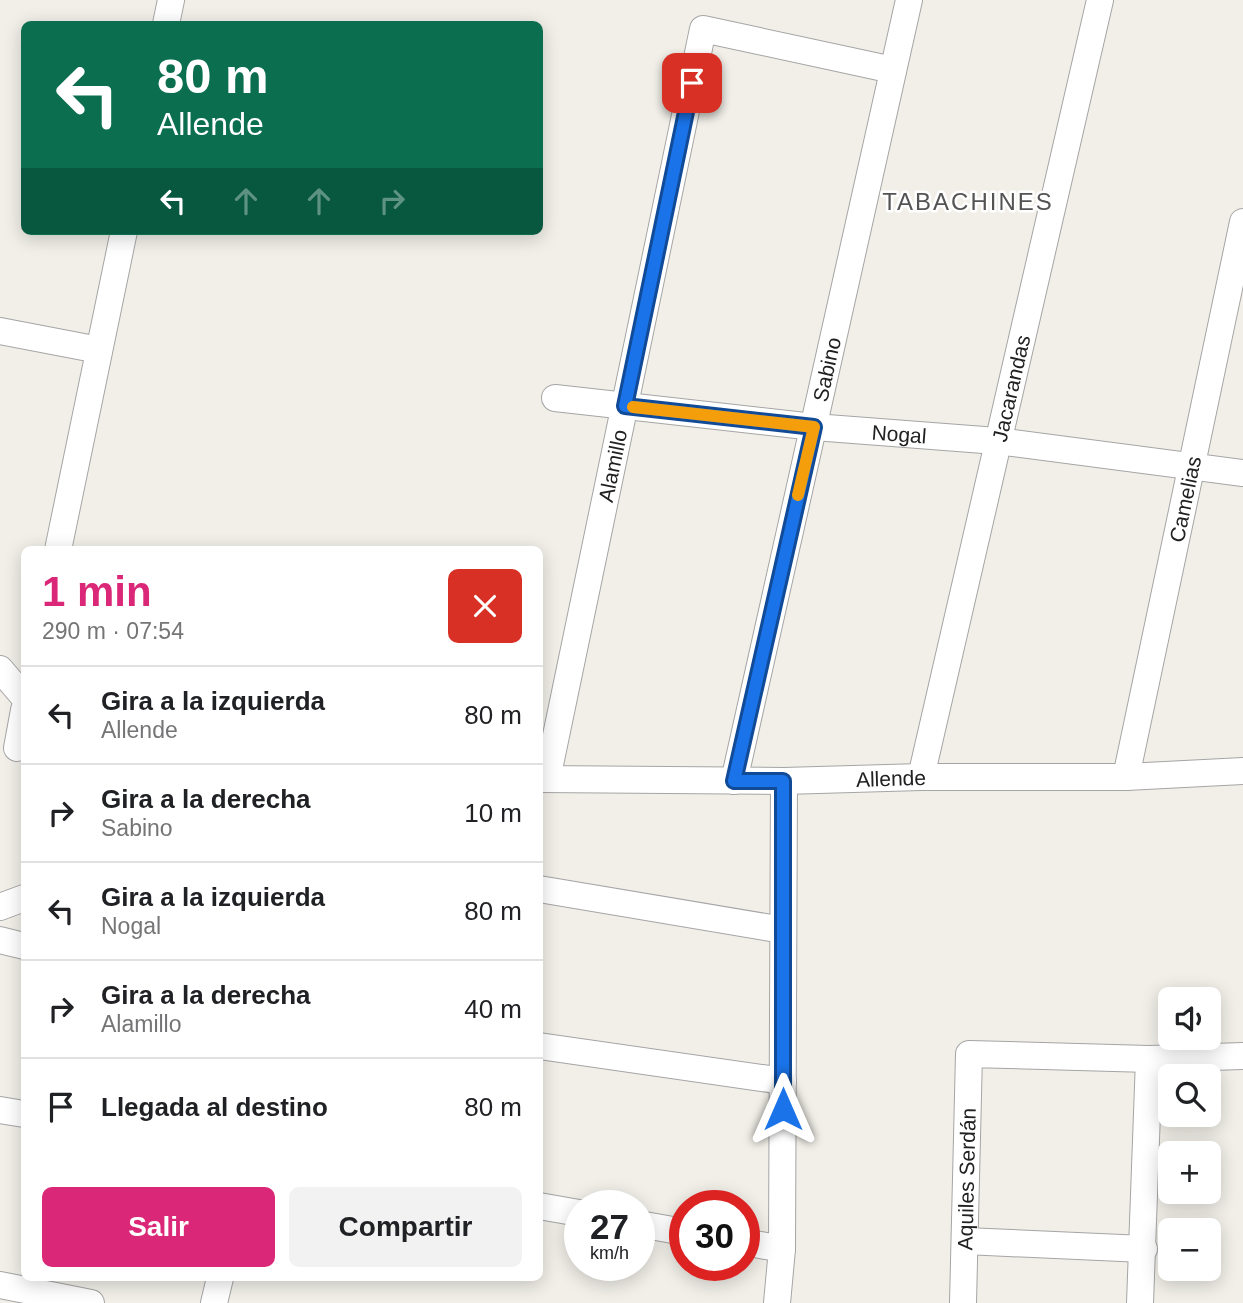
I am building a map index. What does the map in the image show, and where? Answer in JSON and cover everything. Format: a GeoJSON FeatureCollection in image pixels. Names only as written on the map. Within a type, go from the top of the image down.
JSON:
{"type":"FeatureCollection","features":[{"type":"Feature","properties":{"kind":"street"},"geometry":{"type":"LineString","coordinates":[[167,21],[172,0]]}},
{"type":"Feature","properties":{"kind":"street","name":"Sabino"},"geometry":{"type":"LineString","coordinates":[[734,781],[909,0]]}},
{"type":"Feature","properties":{"kind":"street","name":"Jacarandas"},"geometry":{"type":"LineString","coordinates":[[921,777],[1100,0]]}},
{"type":"Feature","properties":{"kind":"street","name":"Alamillo"},"geometry":{"type":"LineString","coordinates":[[543,779],[625,406],[703,29],[893,70]]}},
{"type":"Feature","properties":{"kind":"street","name":"Camelias"},"geometry":{"type":"LineString","coordinates":[[1126,777],[1243,222]]}},
{"type":"Feature","properties":{"kind":"street"},"geometry":{"type":"LineString","coordinates":[[59,546],[123,235]]}},
{"type":"Feature","properties":{"kind":"street"},"geometry":{"type":"LineString","coordinates":[[0,331],[99,350]]}},
{"type":"Feature","properties":{"kind":"street","name":"Nogal"},"geometry":{"type":"LineString","coordinates":[[555,398],[814,427],[997,441],[1191,468],[1243,472]]}},
{"type":"Feature","properties":{"kind":"street"},"geometry":{"type":"LineString","coordinates":[[0,669],[21,694]]}},
{"type":"Feature","properties":{"kind":"street"},"geometry":{"type":"LineString","coordinates":[[14,748],[21,721]]}},
{"type":"Feature","properties":{"kind":"street","name":"Allende"},"geometry":{"type":"LineString","coordinates":[[543,779],[783,781],[921,777],[1126,777],[1243,771]]}},
{"type":"Feature","properties":{"kind":"street"},"geometry":{"type":"LineString","coordinates":[[777,1303],[782,1249],[783,781]]}},
{"type":"Feature","properties":{"kind":"street"},"geometry":{"type":"LineString","coordinates":[[543,890],[783,930]]}},
{"type":"Feature","properties":{"kind":"street"},"geometry":{"type":"LineString","coordinates":[[0,907],[21,899]]}},
{"type":"Feature","properties":{"kind":"street"},"geometry":{"type":"LineString","coordinates":[[0,940],[21,945]]}},
{"type":"Feature","properties":{"kind":"street"},"geometry":{"type":"LineString","coordinates":[[543,1047],[783,1081]]}},
{"type":"Feature","properties":{"kind":"street","name":"Aquiles Serdán"},"geometry":{"type":"LineString","coordinates":[[963,1303],[969,1054],[1149,1059]]}},
{"type":"Feature","properties":{"kind":"street"},"geometry":{"type":"LineString","coordinates":[[1140,1303],[1149,1059],[1243,1056]]}},
{"type":"Feature","properties":{"kind":"street"},"geometry":{"type":"LineString","coordinates":[[0,1110],[21,1114]]}},
{"type":"Feature","properties":{"kind":"street"},"geometry":{"type":"LineString","coordinates":[[543,1207],[564,1210]]}},
{"type":"Feature","properties":{"kind":"street"},"geometry":{"type":"LineString","coordinates":[[965,1241],[1144,1249]]}},
{"type":"Feature","properties":{"kind":"street"},"geometry":{"type":"LineString","coordinates":[[760,1245],[782,1249]]}},
{"type":"Feature","properties":{"kind":"street"},"geometry":{"type":"LineString","coordinates":[[214,1303],[219,1281]]}},
{"type":"Feature","properties":{"kind":"street"},"geometry":{"type":"LineString","coordinates":[[0,1285],[53,1299],[91,1303]]}},
{"type":"Feature","properties":{"kind":"slow traffic"},"geometry":{"type":"LineString","coordinates":[[633,407],[814,427],[798,495]]}},
{"type":"Feature","properties":{"kind":"district","name":"TABACHINES"},"geometry":{"type":"Point","coordinates":[968,201]}},
{"type":"Feature","properties":{"kind":"route"},"geometry":{"type":"LineString","coordinates":[[692,83],[625,406],[814,427],[734,781],[783,781],[783,1109]]}}]}
